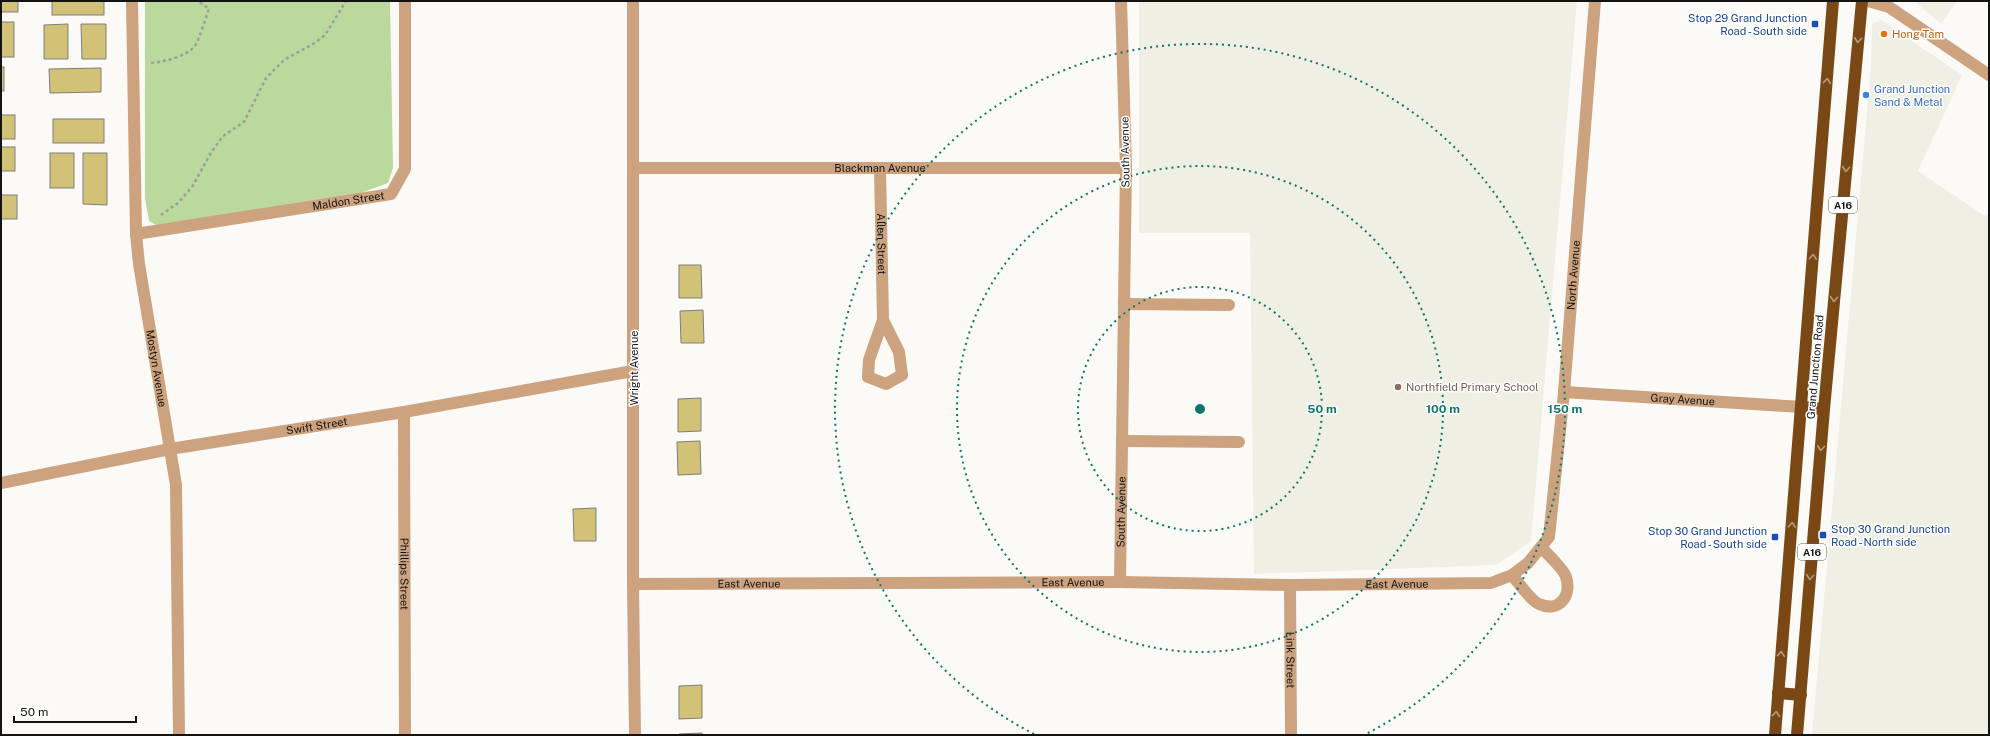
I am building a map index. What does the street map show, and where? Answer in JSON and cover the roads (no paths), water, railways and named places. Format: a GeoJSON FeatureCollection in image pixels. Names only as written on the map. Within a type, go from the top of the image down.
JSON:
{"type":"FeatureCollection","features":[{"type":"Feature","properties":{"kind":"highway","name":"Grand Junction Road"},"geometry":{"type":"LineString","coordinates":[[1774,735],[1802,407],[1833,1]]}},
{"type":"Feature","properties":{"kind":"highway","name":"Grand Junction Road"},"geometry":{"type":"LineString","coordinates":[[1797,735],[1824,409],[1862,1]]}},
{"type":"Feature","properties":{"kind":"highway"},"geometry":{"type":"LineString","coordinates":[[1802,407],[1824,409]]}},
{"type":"Feature","properties":{"kind":"highway"},"geometry":{"type":"LineString","coordinates":[[1778,693],[1800,695]]}},
{"type":"Feature","properties":{"kind":"street","name":"Mostyn Avenue"},"geometry":{"type":"LineString","coordinates":[[132,1],[136,234],[139,264],[176,485],[179,735]]}},
{"type":"Feature","properties":{"kind":"street","name":"Maldon Street"},"geometry":{"type":"LineString","coordinates":[[136,234],[391,194],[405,169],[405,1]]}},
{"type":"Feature","properties":{"kind":"street","name":"Wright Avenue"},"geometry":{"type":"LineString","coordinates":[[633,1],[633,584],[635,735]]}},
{"type":"Feature","properties":{"kind":"street","name":"South Avenue"},"geometry":{"type":"LineString","coordinates":[[1120,582],[1126,168],[1121,1]]}},
{"type":"Feature","properties":{"kind":"street","name":"North Avenue"},"geometry":{"type":"LineString","coordinates":[[1528,563],[1549,536],[1564,392],[1595,1]]}},
{"type":"Feature","properties":{"kind":"street"},"geometry":{"type":"LineString","coordinates":[[1868,1],[1889,7],[1989,75]]}},
{"type":"Feature","properties":{"kind":"street","name":"Blackman Avenue"},"geometry":{"type":"LineString","coordinates":[[634,168],[1126,168]]}},
{"type":"Feature","properties":{"kind":"street","name":"Allen Street"},"geometry":{"type":"LineString","coordinates":[[880,168],[883,320],[869,360],[868,376],[886,384],[902,375],[899,352],[883,320]]}},
{"type":"Feature","properties":{"kind":"street"},"geometry":{"type":"LineString","coordinates":[[1124,304],[1229,304]]}},
{"type":"Feature","properties":{"kind":"street","name":"Swift Street"},"geometry":{"type":"LineString","coordinates":[[1,483],[170,449],[404,412],[634,371]]}},
{"type":"Feature","properties":{"kind":"street","name":"Gray Avenue"},"geometry":{"type":"LineString","coordinates":[[1564,392],[1802,407]]}},
{"type":"Feature","properties":{"kind":"street","name":"Phillips Street"},"geometry":{"type":"LineString","coordinates":[[404,412],[405,735]]}},
{"type":"Feature","properties":{"kind":"street"},"geometry":{"type":"LineString","coordinates":[[1122,441],[1239,442]]}},
{"type":"Feature","properties":{"kind":"street"},"geometry":{"type":"LineString","coordinates":[[1512,575],[1538,604],[1553,607],[1562,604],[1568,594],[1566,576],[1541,547]]}},
{"type":"Feature","properties":{"kind":"street","name":"East Avenue"},"geometry":{"type":"LineString","coordinates":[[633,584],[1120,582],[1290,585],[1491,583],[1512,575],[1528,563]]}},
{"type":"Feature","properties":{"kind":"street","name":"Link Street"},"geometry":{"type":"LineString","coordinates":[[1290,585],[1291,735]]}},
{"type":"Feature","properties":{"kind":"place","name":"Stop 29 Grand Junction Road - South side"},"geometry":{"type":"Point","coordinates":[1815,24]}},
{"type":"Feature","properties":{"kind":"place","name":"Hong Tam"},"geometry":{"type":"Point","coordinates":[1884,34]}},
{"type":"Feature","properties":{"kind":"place","name":"Grand Junction Sand & Metal"},"geometry":{"type":"Point","coordinates":[1866,95]}},
{"type":"Feature","properties":{"kind":"place","name":"Northfield Primary School"},"geometry":{"type":"Point","coordinates":[1398,387]}},
{"type":"Feature","properties":{"kind":"place","name":"Stop 30 Grand Junction Road - North side"},"geometry":{"type":"Point","coordinates":[1823,535]}},
{"type":"Feature","properties":{"kind":"place","name":"Stop 30 Grand Junction Road - South side"},"geometry":{"type":"Point","coordinates":[1775,537]}}]}
